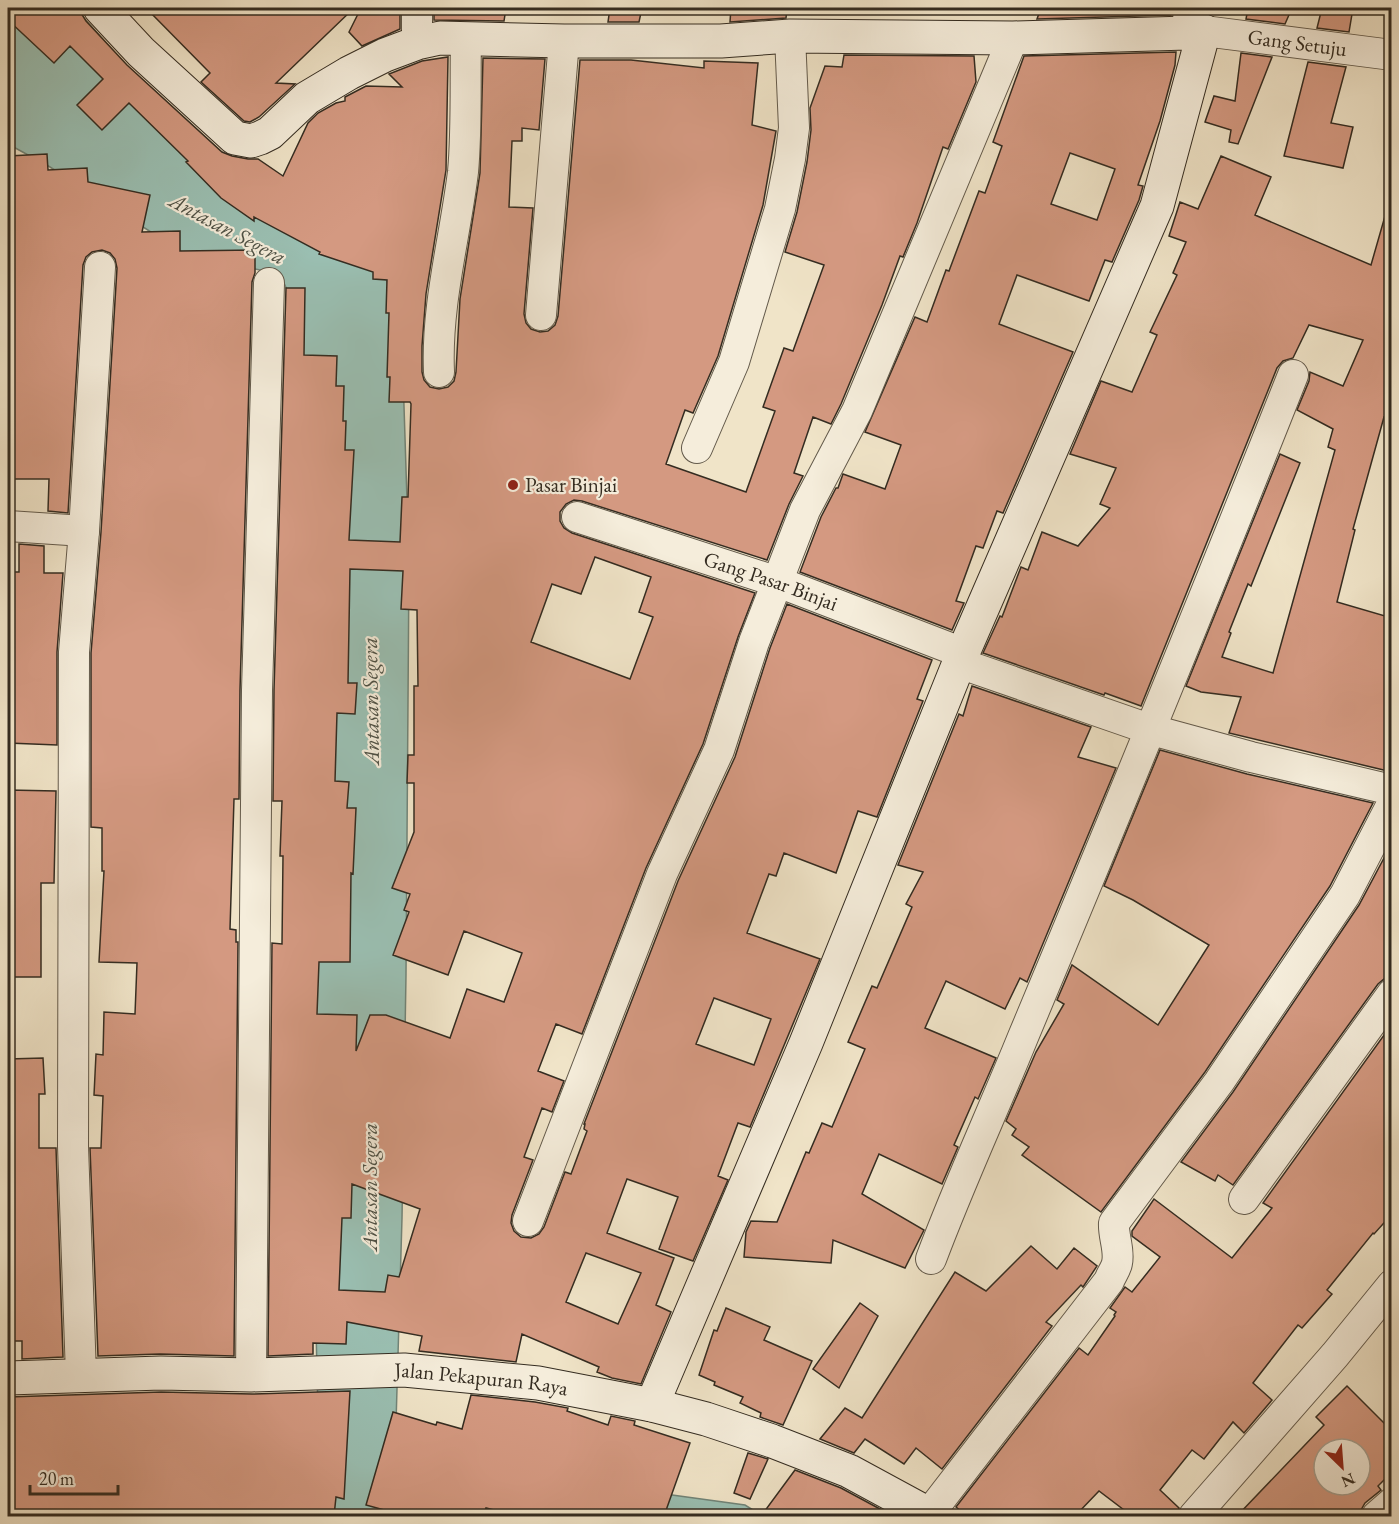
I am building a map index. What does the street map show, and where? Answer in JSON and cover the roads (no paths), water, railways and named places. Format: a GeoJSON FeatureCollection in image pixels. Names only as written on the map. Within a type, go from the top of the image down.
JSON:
{"type":"FeatureCollection","features":[{"type":"Feature","properties":{"kind":"street"},"geometry":{"type":"LineString","coordinates":[[100,8],[141,52],[235,138],[250,141],[270,133],[307,99],[340,78],[417,42],[440,38],[564,41],[722,41],[790,36],[1012,38],[1193,24],[1157,206],[961,658],[801,1053],[652,1405]]}},
{"type":"Feature","properties":{"kind":"street"},"geometry":{"type":"LineString","coordinates":[[417,8],[417,42]]}},
{"type":"Feature","properties":{"kind":"street","name":"Gang Setuju"},"geometry":{"type":"LineString","coordinates":[[1193,24],[1392,55]]}},
{"type":"Feature","properties":{"kind":"street"},"geometry":{"type":"LineString","coordinates":[[697,448],[734,362],[780,208],[794,129],[790,36]]}},
{"type":"Feature","properties":{"kind":"street"},"geometry":{"type":"LineString","coordinates":[[528,1221],[662,874],[719,750],[754,642],[805,510],[857,411],[1012,38]]}},
{"type":"Feature","properties":{"kind":"street"},"geometry":{"type":"LineString","coordinates":[[439,372],[438,350],[441,320],[463,170],[466,39]]}},
{"type":"Feature","properties":{"kind":"street"},"geometry":{"type":"LineString","coordinates":[[542,315],[564,41]]}},
{"type":"Feature","properties":{"kind":"street"},"geometry":{"type":"LineString","coordinates":[[81,1375],[73,1146],[74,652],[84,531],[100,267]]}},
{"type":"Feature","properties":{"kind":"street"},"geometry":{"type":"LineString","coordinates":[[251,1375],[257,690],[269,283]]}},
{"type":"Feature","properties":{"kind":"street"},"geometry":{"type":"LineString","coordinates":[[931,1259],[952,1201],[1152,730],[1293,375]]}},
{"type":"Feature","properties":{"kind":"street","name":"Gang Pasar Binjai"},"geometry":{"type":"LineString","coordinates":[[577,517],[778,582],[961,658],[1152,730],[1251,757],[1392,790]]}},
{"type":"Feature","properties":{"kind":"street"},"geometry":{"type":"LineString","coordinates":[[8,526],[84,531]]}},
{"type":"Feature","properties":{"kind":"street"},"geometry":{"type":"LineString","coordinates":[[930,1515],[1109,1281],[1117,1263],[1113,1234],[1114,1223],[1220,1082],[1345,895],[1392,804]]}},
{"type":"Feature","properties":{"kind":"street"},"geometry":{"type":"LineString","coordinates":[[1244,1199],[1392,994]]}},
{"type":"Feature","properties":{"kind":"street"},"geometry":{"type":"LineString","coordinates":[[1194,1516],[1392,1285]]}},
{"type":"Feature","properties":{"kind":"street","name":"Jalan Pekapuran Raya"},"geometry":{"type":"LineString","coordinates":[[8,1378],[160,1373],[251,1375],[404,1370],[538,1383],[652,1405],[706,1419],[772,1441],[849,1471],[930,1515]]}},
{"type":"Feature","properties":{"kind":"street"},"geometry":{"type":"LineString","coordinates":[[1377,1516],[1392,1503]]}},
{"type":"Feature","properties":{"kind":"water","name":"Antasan Segera"},"geometry":{"type":"Polygon","coordinates":[[[8,8],[75,8],[181,127],[382,262],[393,306],[403,375],[409,563],[406,975],[395,1457],[745,1505],[763,1516],[8,1516],[8,1480],[70,1463],[319,1457],[292,301],[284,283],[265,271],[185,254],[50,167],[8,144],[8,8]]]}},
{"type":"Feature","properties":{"kind":"place","name":"Pasar Binjai"},"geometry":{"type":"Point","coordinates":[513,485]}}]}
